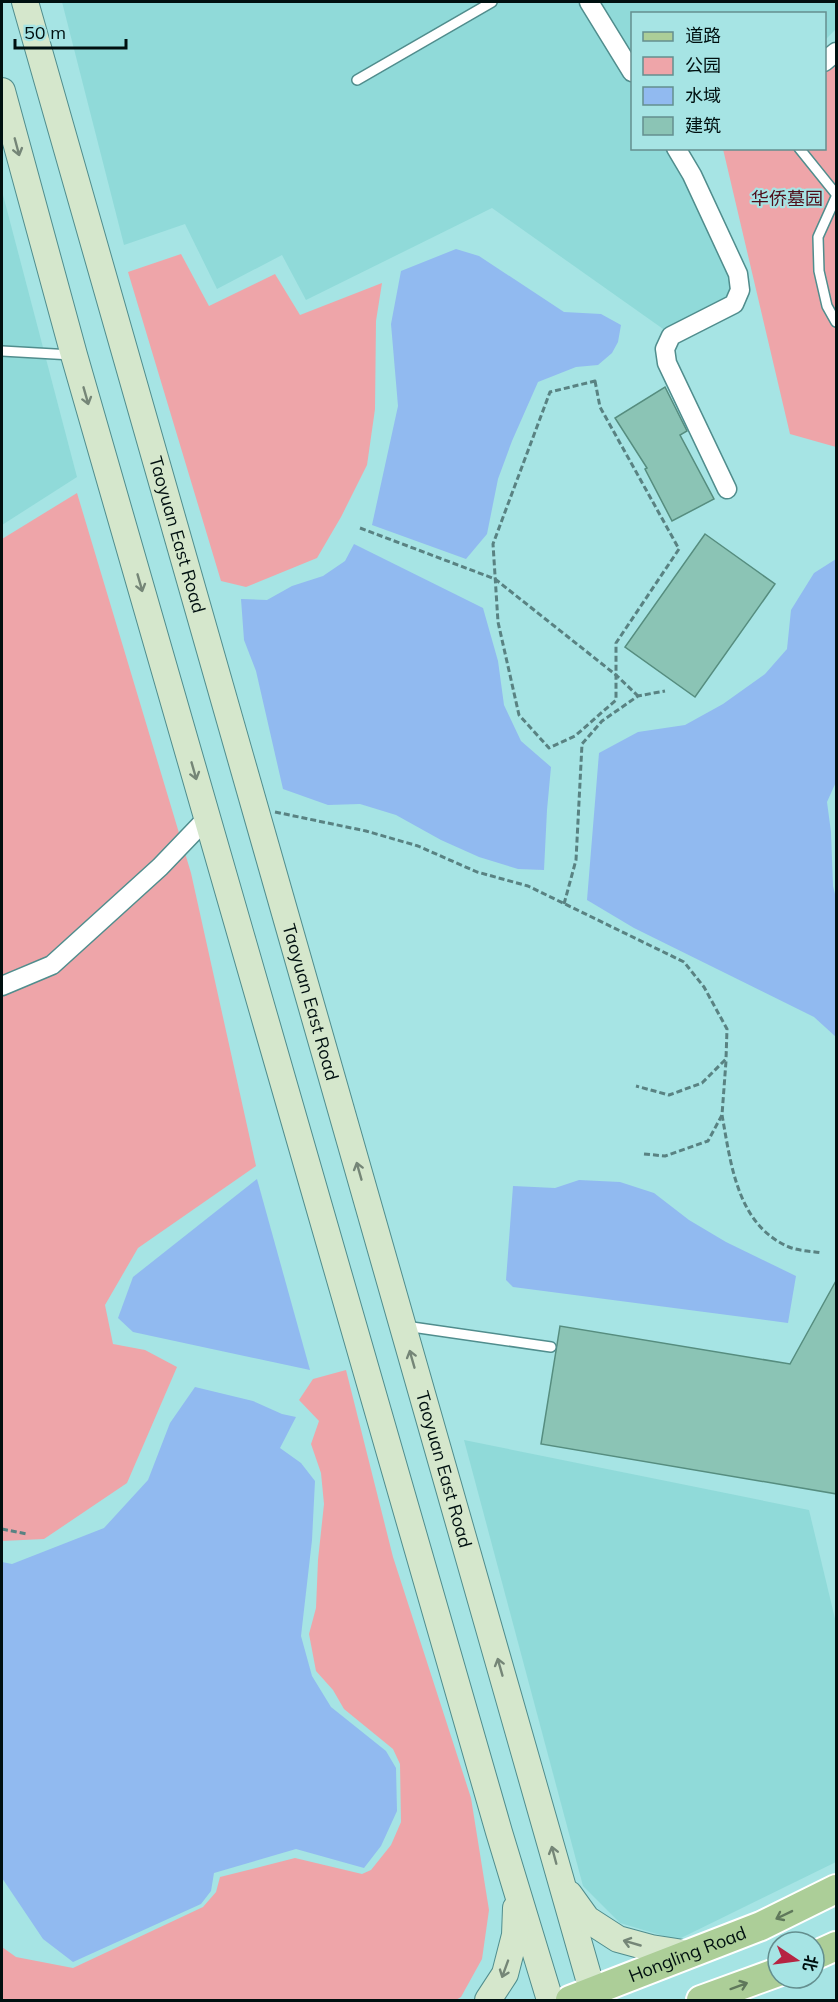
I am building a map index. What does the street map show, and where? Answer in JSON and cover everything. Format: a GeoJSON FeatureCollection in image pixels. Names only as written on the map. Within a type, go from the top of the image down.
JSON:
{"type":"FeatureCollection","features":[{"type":"Feature","properties":{"kind":"main road","name":"Taoyuan East Road"},"geometry":{"type":"LineString","coordinates":[[25,2],[561,1883],[586,1998]]}},
{"type":"Feature","properties":{"kind":"main road"},"geometry":{"type":"LineString","coordinates":[[2,91],[74,355],[550,2001]]}},
{"type":"Feature","properties":{"kind":"main road"},"geometry":{"type":"LineString","coordinates":[[561,1883],[587,1918],[618,1939],[651,1948],[690,1954]]}},
{"type":"Feature","properties":{"kind":"main road","name":"Hongling Road"},"geometry":{"type":"LineString","coordinates":[[586,1998],[761,1926],[837,1889]]}},
{"type":"Feature","properties":{"kind":"main road"},"geometry":{"type":"LineString","coordinates":[[488,2001],[505,1974],[515,1935],[517,1893]]}},
{"type":"Feature","properties":{"kind":"main road"},"geometry":{"type":"LineString","coordinates":[[702,2000],[766,1976]]}},
{"type":"Feature","properties":{"kind":"street"},"geometry":{"type":"LineString","coordinates":[[589,2],[631,69]]}},
{"type":"Feature","properties":{"kind":"street"},"geometry":{"type":"LineString","coordinates":[[677,150],[692,175],[738,274],[740,290],[734,304],[671,336],[665,349],[667,363],[727,489]]}},
{"type":"Feature","properties":{"kind":"street"},"geometry":{"type":"LineString","coordinates":[[2,986],[52,964],[160,867],[207,818]]}},
{"type":"Feature","properties":{"kind":"lane"},"geometry":{"type":"LineString","coordinates":[[357,80],[492,2]]}},
{"type":"Feature","properties":{"kind":"lane"},"geometry":{"type":"LineString","coordinates":[[801,150],[837,196],[818,237],[819,271],[827,306],[837,322]]}},
{"type":"Feature","properties":{"kind":"lane"},"geometry":{"type":"LineString","coordinates":[[2,351],[74,355]]}},
{"type":"Feature","properties":{"kind":"lane"},"geometry":{"type":"LineString","coordinates":[[403,1326],[551,1347]]}},
{"type":"Feature","properties":{"kind":"path"},"geometry":{"type":"LineString","coordinates":[[595,381],[600,408],[679,549],[615,643],[616,700],[576,736],[549,748],[519,715],[498,622],[495,579],[493,544],[550,392],[595,381]]}},
{"type":"Feature","properties":{"kind":"path"},"geometry":{"type":"LineString","coordinates":[[360,528],[495,579],[616,675],[638,696]]}},
{"type":"Feature","properties":{"kind":"path"},"geometry":{"type":"LineString","coordinates":[[564,904],[576,860],[582,744],[602,721],[638,696],[665,691]]}},
{"type":"Feature","properties":{"kind":"path"},"geometry":{"type":"LineString","coordinates":[[255,808],[366,831],[418,846],[477,872],[528,886],[684,962],[704,987],[728,1029],[722,1115],[731,1163],[744,1205],[761,1229],[789,1247],[822,1253]]}},
{"type":"Feature","properties":{"kind":"path"},"geometry":{"type":"LineString","coordinates":[[636,1086],[669,1095],[702,1083],[726,1059]]}},
{"type":"Feature","properties":{"kind":"path"},"geometry":{"type":"LineString","coordinates":[[645,1154],[665,1156],[708,1141],[722,1115]]}},
{"type":"Feature","properties":{"kind":"path"},"geometry":{"type":"LineString","coordinates":[[2,1529],[27,1534]]}},
{"type":"Feature","properties":{"kind":"shaded area"},"geometry":{"type":"Polygon","coordinates":[[[62,2],[582,2],[631,82],[631,150],[670,150],[735,284],[730,299],[666,331],[492,208],[306,300],[282,255],[217,289],[185,224],[124,245],[62,2]]]}},
{"type":"Feature","properties":{"kind":"shaded area"},"geometry":{"type":"Polygon","coordinates":[[[600,2],[836,2],[836,29],[826,39],[826,12],[631,12],[631,53],[600,2]]]}},
{"type":"Feature","properties":{"kind":"shaded area"},"geometry":{"type":"Polygon","coordinates":[[[2,191],[77,477],[2,525],[2,191]]]}},
{"type":"Feature","properties":{"kind":"shaded area"},"geometry":{"type":"Polygon","coordinates":[[[464,1440],[809,1510],[836,1623],[836,1862],[677,1940],[620,1923],[583,1886],[464,1440]]]}},
{"type":"Feature","properties":{"kind":"green space","name":"华侨墓园"},"geometry":{"type":"Polygon","coordinates":[[[836,51],[836,447],[790,434],[723,150],[826,150],[826,60],[836,51]]]}},
{"type":"Feature","properties":{"kind":"green space"},"geometry":{"type":"Polygon","coordinates":[[[181,254],[209,306],[275,274],[300,315],[382,283],[376,321],[375,409],[367,465],[317,558],[246,587],[221,581],[128,272],[181,254]]]}},
{"type":"Feature","properties":{"kind":"green space"},"geometry":{"type":"Polygon","coordinates":[[[77,493],[191,873],[256,1166],[138,1248],[105,1305],[113,1344],[145,1350],[177,1367],[127,1483],[44,1539],[2,1541],[2,539],[77,493]]]}},
{"type":"Feature","properties":{"kind":"green space"},"geometry":{"type":"Polygon","coordinates":[[[346,1370],[393,1557],[471,1798],[489,1910],[482,1959],[461,1997],[456,2000],[2,2000],[2,1947],[16,1957],[73,1968],[203,1907],[216,1892],[220,1877],[295,1858],[362,1874],[371,1870],[391,1845],[401,1822],[400,1764],[393,1749],[344,1709],[333,1690],[316,1671],[309,1634],[316,1608],[324,1504],[321,1473],[311,1444],[319,1421],[299,1400],[313,1379],[346,1370]]]}},
{"type":"Feature","properties":{"kind":"water"},"geometry":{"type":"Polygon","coordinates":[[[456,249],[479,256],[564,312],[601,314],[621,325],[618,342],[612,353],[598,365],[576,367],[538,382],[498,479],[487,534],[466,559],[372,525],[398,406],[391,324],[401,271],[456,249]]]}},
{"type":"Feature","properties":{"kind":"water"},"geometry":{"type":"Polygon","coordinates":[[[354,544],[483,608],[498,661],[504,705],[521,741],[551,767],[544,870],[518,869],[479,857],[441,840],[396,815],[360,804],[328,805],[283,789],[256,671],[244,640],[241,599],[267,600],[292,586],[323,576],[345,561],[354,544]]]}},
{"type":"Feature","properties":{"kind":"water"},"geometry":{"type":"Polygon","coordinates":[[[836,559],[836,782],[827,802],[831,832],[833,886],[836,898],[836,1037],[814,1017],[634,928],[587,900],[599,753],[638,732],[685,725],[723,704],[765,674],[787,649],[791,610],[814,573],[836,559]]]}},
{"type":"Feature","properties":{"kind":"water"},"geometry":{"type":"Polygon","coordinates":[[[257,1179],[310,1370],[133,1332],[118,1318],[133,1277],[257,1179]]]}},
{"type":"Feature","properties":{"kind":"water"},"geometry":{"type":"Polygon","coordinates":[[[579,1180],[620,1182],[654,1193],[689,1220],[726,1242],[796,1276],[788,1323],[513,1287],[506,1280],[513,1186],[555,1188],[579,1180]]]}},
{"type":"Feature","properties":{"kind":"water"},"geometry":{"type":"Polygon","coordinates":[[[195,1387],[253,1401],[282,1414],[296,1417],[280,1448],[301,1463],[315,1481],[312,1540],[301,1636],[312,1676],[331,1707],[386,1751],[396,1768],[397,1811],[381,1846],[364,1868],[296,1849],[214,1873],[211,1891],[201,1904],[73,1962],[43,1939],[2,1878],[2,1562],[12,1564],[104,1528],[148,1480],[170,1423],[195,1387]]]}},
{"type":"Feature","properties":{"kind":"building"},"geometry":{"type":"Polygon","coordinates":[[[665,387],[687,431],[680,435],[714,499],[672,521],[645,469],[647,468],[615,418],[665,387]]]}},
{"type":"Feature","properties":{"kind":"building"},"geometry":{"type":"Polygon","coordinates":[[[705,534],[775,584],[695,697],[625,647],[705,534]]]}},
{"type":"Feature","properties":{"kind":"building"},"geometry":{"type":"Polygon","coordinates":[[[837,1279],[837,1494],[541,1444],[560,1326],[790,1364],[837,1279]]]}}]}
